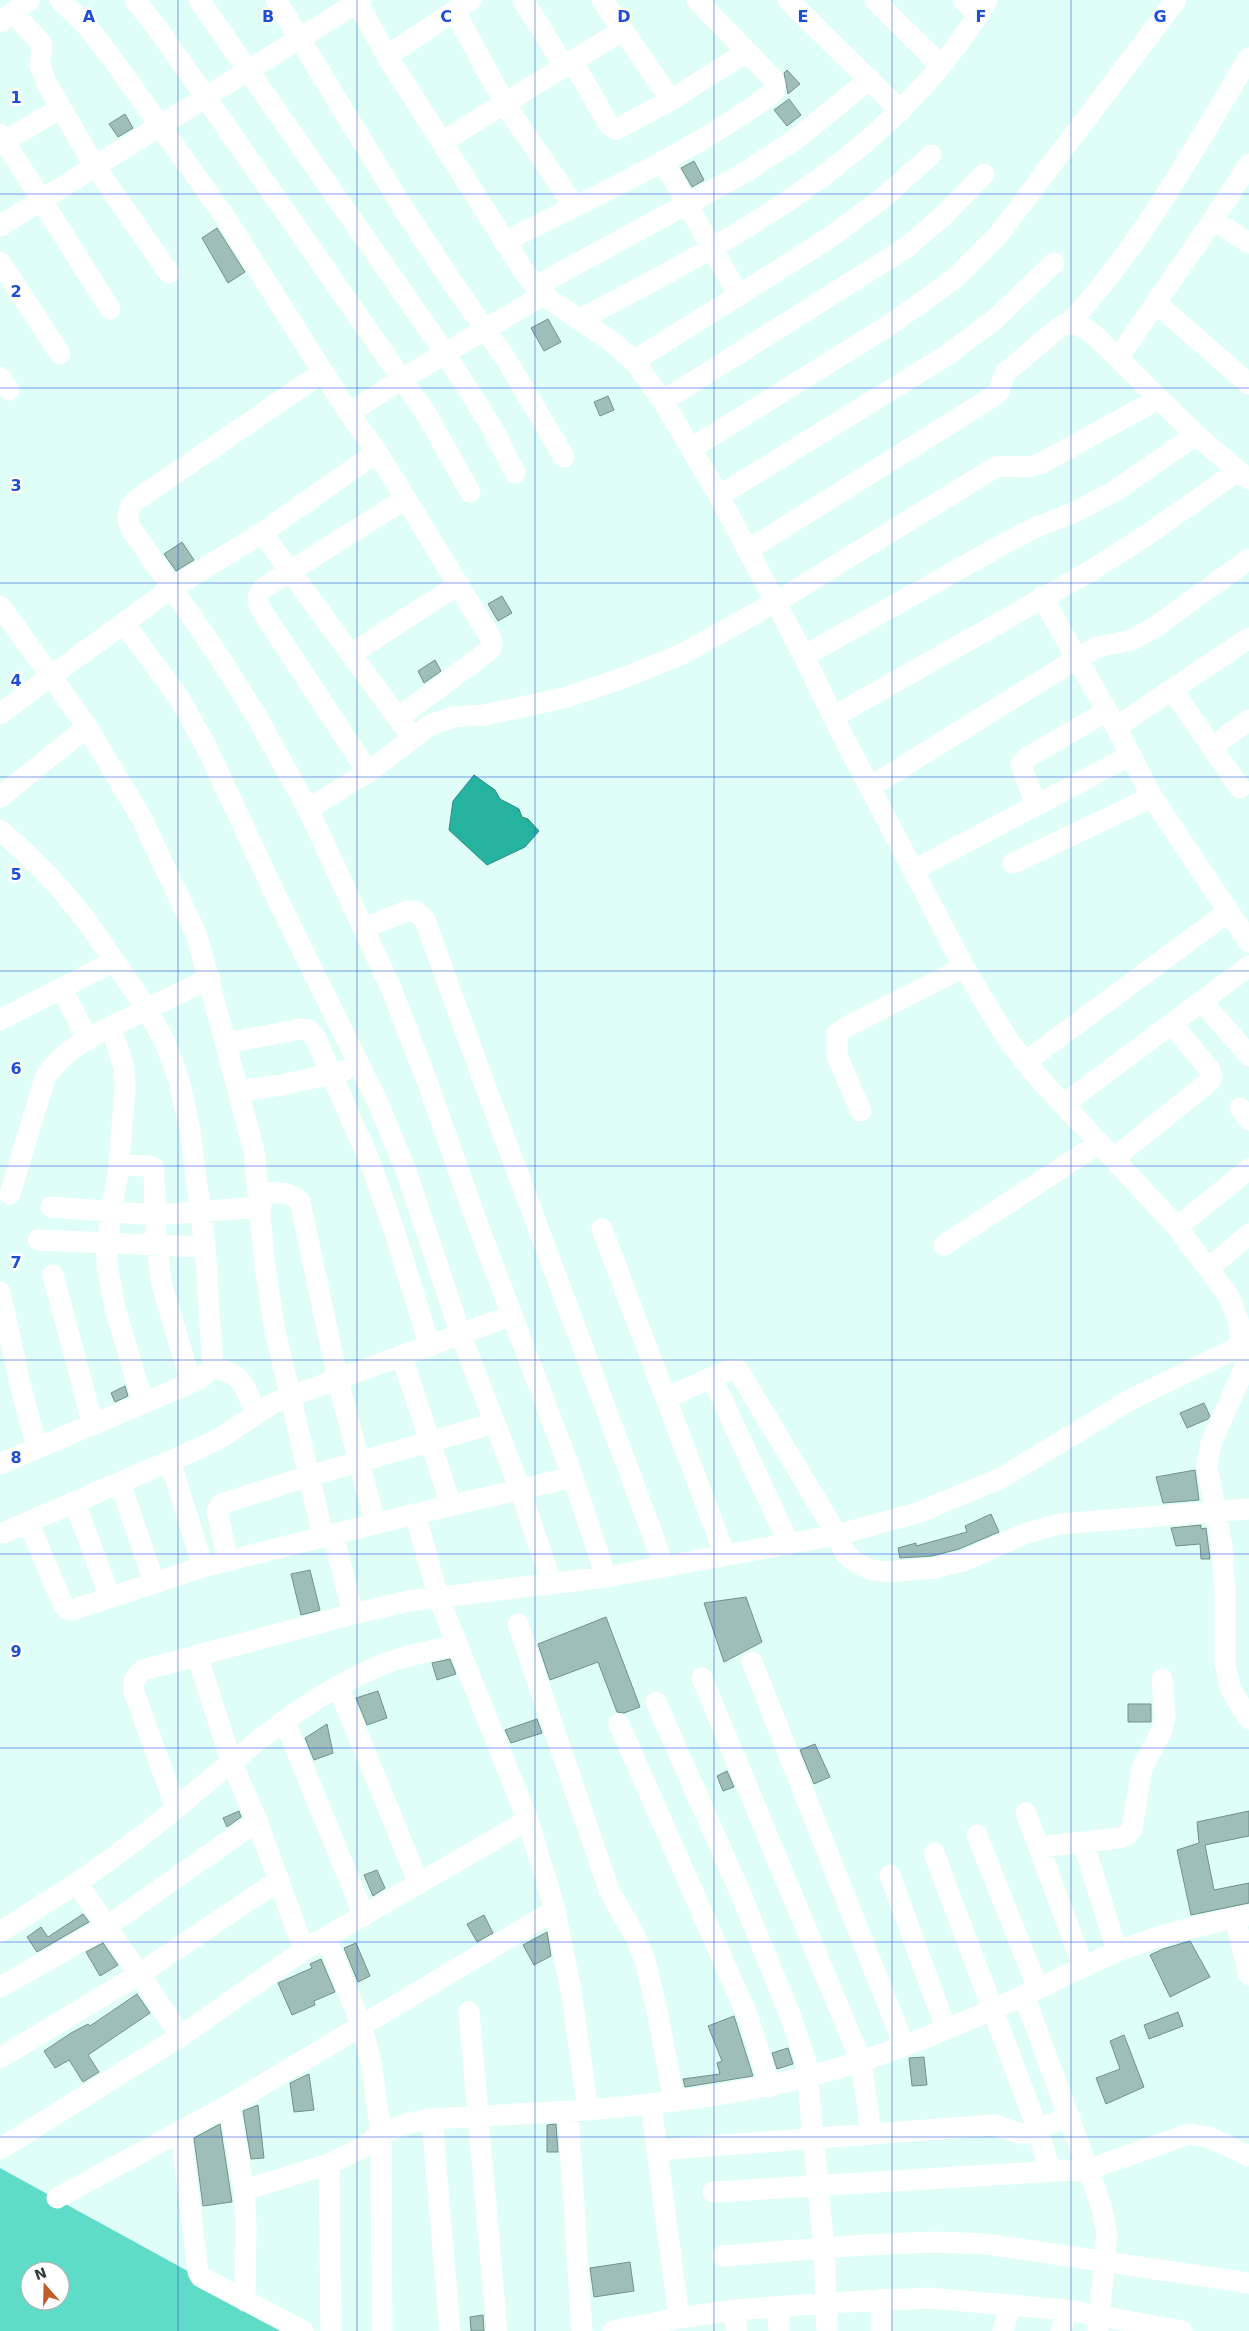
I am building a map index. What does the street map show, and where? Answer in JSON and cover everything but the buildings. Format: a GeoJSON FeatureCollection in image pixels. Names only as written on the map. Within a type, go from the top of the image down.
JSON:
{"type":"FeatureCollection","features":[{"type":"Feature","properties":{"kind":"street"},"geometry":{"type":"LineString","coordinates":[[30,0],[6,17],[42,44],[41,73],[94,165],[169,272]]}},
{"type":"Feature","properties":{"kind":"street"},"geometry":{"type":"LineString","coordinates":[[60,0],[87,26],[223,214],[349,413],[377,452],[488,631],[492,640],[491,649],[398,718]]}},
{"type":"Feature","properties":{"kind":"street"},"geometry":{"type":"LineString","coordinates":[[135,0],[402,379],[427,416],[470,492]]}},
{"type":"Feature","properties":{"kind":"street"},"geometry":{"type":"LineString","coordinates":[[199,0],[445,353],[491,426],[515,473]]}},
{"type":"Feature","properties":{"kind":"street"},"geometry":{"type":"LineString","coordinates":[[276,0],[405,211],[532,401],[564,457]]}},
{"type":"Feature","properties":{"kind":"street"},"geometry":{"type":"LineString","coordinates":[[523,0],[612,128],[622,127],[672,100],[746,52]]}},
{"type":"Feature","properties":{"kind":"street"},"geometry":{"type":"LineString","coordinates":[[602,0],[672,100]]}},
{"type":"Feature","properties":{"kind":"street"},"geometry":{"type":"LineString","coordinates":[[504,242],[663,161],[719,129],[774,92],[773,80],[697,0]]}},
{"type":"Feature","properties":{"kind":"street"},"geometry":{"type":"LineString","coordinates":[[788,0],[901,111]]}},
{"type":"Feature","properties":{"kind":"street"},"geometry":{"type":"LineString","coordinates":[[875,0],[942,66]]}},
{"type":"Feature","properties":{"kind":"street"},"geometry":{"type":"LineString","coordinates":[[579,320],[745,229],[838,163],[901,111],[942,66],[983,7],[963,0]]}},
{"type":"Feature","properties":{"kind":"street"},"geometry":{"type":"LineString","coordinates":[[692,448],[891,324],[954,279],[1000,234],[1176,0]]}},
{"type":"Feature","properties":{"kind":"street"},"geometry":{"type":"LineString","coordinates":[[0,226],[94,165],[358,1],[388,56],[504,242],[540,291],[610,340],[634,361],[664,402],[720,496],[964,967],[1011,1044],[1098,1144],[1177,1227],[1228,1295],[1238,1319],[1245,1361],[1211,1443],[1207,1466],[1222,1546],[1226,1593],[1225,1663],[1239,1686],[1249,1719]]}},
{"type":"Feature","properties":{"kind":"street"},"geometry":{"type":"LineString","coordinates":[[388,56],[463,6],[505,104],[574,206]]}},
{"type":"Feature","properties":{"kind":"street"},"geometry":{"type":"LineString","coordinates":[[442,142],[622,30]]}},
{"type":"Feature","properties":{"kind":"street"},"geometry":{"type":"LineString","coordinates":[[748,550],[994,396],[999,391],[1005,372],[1061,326],[1070,322],[1129,252],[1249,58]]}},
{"type":"Feature","properties":{"kind":"street"},"geometry":{"type":"LineString","coordinates":[[349,413],[485,329],[540,291],[744,173],[796,139],[870,79]]}},
{"type":"Feature","properties":{"kind":"street"},"geometry":{"type":"LineString","coordinates":[[61,108],[2,140],[110,309]]}},
{"type":"Feature","properties":{"kind":"street"},"geometry":{"type":"LineString","coordinates":[[634,361],[833,235],[883,198],[931,156]]}},
{"type":"Feature","properties":{"kind":"street"},"geometry":{"type":"LineString","coordinates":[[663,161],[739,296]]}},
{"type":"Feature","properties":{"kind":"street"},"geometry":{"type":"LineString","coordinates":[[664,402],[907,247],[944,215],[984,174]]}},
{"type":"Feature","properties":{"kind":"street"},"geometry":{"type":"LineString","coordinates":[[1118,358],[1246,174]]}},
{"type":"Feature","properties":{"kind":"street"},"geometry":{"type":"LineString","coordinates":[[1214,220],[1249,243]]}},
{"type":"Feature","properties":{"kind":"street"},"geometry":{"type":"LineString","coordinates":[[0,262],[60,354]]}},
{"type":"Feature","properties":{"kind":"street"},"geometry":{"type":"LineString","coordinates":[[720,496],[944,358],[994,320],[1054,263]]}},
{"type":"Feature","properties":{"kind":"street"},"geometry":{"type":"LineString","coordinates":[[1156,303],[1249,384]]}},
{"type":"Feature","properties":{"kind":"street"},"geometry":{"type":"LineString","coordinates":[[833,717],[1144,537],[1243,475],[1196,435],[1118,358],[1078,323],[1070,322]]}},
{"type":"Feature","properties":{"kind":"street"},"geometry":{"type":"LineString","coordinates":[[323,372],[135,501],[128,510],[127,518],[130,527],[258,719],[308,809],[364,928],[391,988],[427,1081],[475,1217],[573,1476],[606,1576]]}},
{"type":"Feature","properties":{"kind":"street"},"geometry":{"type":"LineString","coordinates":[[308,809],[368,772],[430,725],[453,717],[484,715],[564,698],[626,677],[684,653],[776,602],[996,467],[1006,465],[1028,468],[1040,464],[1158,399]]}},
{"type":"Feature","properties":{"kind":"street"},"geometry":{"type":"LineString","coordinates":[[804,656],[1000,546],[1037,527],[1073,513],[1113,492],[1196,435]]}},
{"type":"Feature","properties":{"kind":"street"},"geometry":{"type":"LineString","coordinates":[[0,714],[172,588],[262,533],[377,452]]}},
{"type":"Feature","properties":{"kind":"street"},"geometry":{"type":"LineString","coordinates":[[368,772],[257,604],[258,595],[262,589],[405,499]]}},
{"type":"Feature","properties":{"kind":"street"},"geometry":{"type":"LineString","coordinates":[[262,533],[412,738]]}},
{"type":"Feature","properties":{"kind":"street"},"geometry":{"type":"LineString","coordinates":[[870,786],[1097,647],[1132,640],[1155,626],[1249,559]]}},
{"type":"Feature","properties":{"kind":"street"},"geometry":{"type":"LineString","coordinates":[[351,654],[459,584]]}},
{"type":"Feature","properties":{"kind":"street"},"geometry":{"type":"LineString","coordinates":[[1042,597],[1112,719],[1152,797],[1249,942]]}},
{"type":"Feature","properties":{"kind":"street"},"geometry":{"type":"LineString","coordinates":[[4,620],[51,676],[87,727],[142,819],[197,936],[210,978],[254,1151],[266,1267],[275,1331],[290,1397],[309,1476],[354,1614]]}},
{"type":"Feature","properties":{"kind":"street"},"geometry":{"type":"LineString","coordinates":[[124,622],[179,698],[206,746],[274,892],[361,1067],[405,1168],[461,1334],[520,1489],[551,1583]]}},
{"type":"Feature","properties":{"kind":"street"},"geometry":{"type":"LineString","coordinates":[[1036,805],[1022,773],[1021,765],[1025,759],[1172,689],[1249,638]]}},
{"type":"Feature","properties":{"kind":"street"},"geometry":{"type":"LineString","coordinates":[[1172,689],[1212,747],[1246,790]]}},
{"type":"Feature","properties":{"kind":"street"},"geometry":{"type":"LineString","coordinates":[[1212,747],[1249,720]]}},
{"type":"Feature","properties":{"kind":"street"},"geometry":{"type":"LineString","coordinates":[[0,797],[87,727]]}},
{"type":"Feature","properties":{"kind":"street"},"geometry":{"type":"LineString","coordinates":[[914,870],[1131,755]]}},
{"type":"Feature","properties":{"kind":"street"},"geometry":{"type":"LineString","coordinates":[[1013,864],[1152,797]]}},
{"type":"Feature","properties":{"kind":"street"},"geometry":{"type":"LineString","coordinates":[[0,830],[29,855],[62,888],[92,927],[147,1009],[165,1042],[178,1080],[190,1130],[206,1247],[213,1367],[208,1374],[191,1383],[0,1464]]}},
{"type":"Feature","properties":{"kind":"street"},"geometry":{"type":"LineString","coordinates":[[364,928],[407,911],[415,911],[425,920],[485,1090],[580,1337],[664,1566]]}},
{"type":"Feature","properties":{"kind":"street"},"geometry":{"type":"LineString","coordinates":[[1025,1062],[1228,912]]}},
{"type":"Feature","properties":{"kind":"street"},"geometry":{"type":"LineString","coordinates":[[0,1020],[114,961]]}},
{"type":"Feature","properties":{"kind":"street"},"geometry":{"type":"LineString","coordinates":[[1064,1104],[1249,966]]}},
{"type":"Feature","properties":{"kind":"street"},"geometry":{"type":"LineString","coordinates":[[861,1111],[837,1056],[837,1034],[846,1026],[964,967]]}},
{"type":"Feature","properties":{"kind":"street"},"geometry":{"type":"LineString","coordinates":[[10,1194],[45,1078],[58,1060],[88,1040],[210,978]]}},
{"type":"Feature","properties":{"kind":"street"},"geometry":{"type":"LineString","coordinates":[[62,988],[88,1040]]}},
{"type":"Feature","properties":{"kind":"street"},"geometry":{"type":"LineString","coordinates":[[1202,1001],[1249,1056]]}},
{"type":"Feature","properties":{"kind":"street"},"geometry":{"type":"LineString","coordinates":[[1113,1159],[1210,1081],[1212,1076],[1210,1070],[1172,1024]]}},
{"type":"Feature","properties":{"kind":"street"},"geometry":{"type":"LineString","coordinates":[[111,1028],[124,1067],[119,1165],[107,1242],[110,1288],[143,1403]]}},
{"type":"Feature","properties":{"kind":"street"},"geometry":{"type":"LineString","coordinates":[[227,1043],[300,1029],[309,1030],[316,1039],[370,1162],[430,1346]]}},
{"type":"Feature","properties":{"kind":"street"},"geometry":{"type":"LineString","coordinates":[[239,1091],[282,1085],[361,1067]]}},
{"type":"Feature","properties":{"kind":"street"},"geometry":{"type":"LineString","coordinates":[[944,1245],[1098,1144]]}},
{"type":"Feature","properties":{"kind":"street"},"geometry":{"type":"LineString","coordinates":[[119,1165],[154,1168],[156,1244],[162,1285],[191,1383]]}},
{"type":"Feature","properties":{"kind":"street"},"geometry":{"type":"LineString","coordinates":[[1177,1227],[1249,1169]]}},
{"type":"Feature","properties":{"kind":"street"},"geometry":{"type":"LineString","coordinates":[[51,1207],[155,1215],[202,1213],[289,1194],[294,1195],[300,1202],[338,1380],[375,1523]]}},
{"type":"Feature","properties":{"kind":"street"},"geometry":{"type":"LineString","coordinates":[[602,1229],[726,1555]]}},
{"type":"Feature","properties":{"kind":"street"},"geometry":{"type":"LineString","coordinates":[[1209,1268],[1249,1234]]}},
{"type":"Feature","properties":{"kind":"street"},"geometry":{"type":"LineString","coordinates":[[38,1240],[206,1247]]}},
{"type":"Feature","properties":{"kind":"street"},"geometry":{"type":"LineString","coordinates":[[53,1275],[93,1425]]}},
{"type":"Feature","properties":{"kind":"street"},"geometry":{"type":"LineString","coordinates":[[0,1292],[20,1384],[37,1448]]}},
{"type":"Feature","properties":{"kind":"street"},"geometry":{"type":"LineString","coordinates":[[3,1533],[222,1437],[255,1413],[290,1397],[512,1315]]}},
{"type":"Feature","properties":{"kind":"street"},"geometry":{"type":"LineString","coordinates":[[402,1357],[451,1505]]}},
{"type":"Feature","properties":{"kind":"street"},"geometry":{"type":"LineString","coordinates":[[0,1932],[78,1884],[125,1850],[231,1761],[285,1722],[338,1686],[384,1664],[421,1652],[449,1624],[551,1583],[606,1576],[789,1544],[841,1544],[1001,1478],[1130,1400],[1245,1361]]}},
{"type":"Feature","properties":{"kind":"street"},"geometry":{"type":"LineString","coordinates":[[213,1367],[228,1370],[237,1376],[243,1383],[255,1413]]}},
{"type":"Feature","properties":{"kind":"street"},"geometry":{"type":"LineString","coordinates":[[666,1398],[732,1369],[738,1370],[743,1374],[841,1544],[868,1569],[887,1572],[934,1568],[963,1561],[1027,1533],[1058,1524],[1216,1510],[1249,1509]]}},
{"type":"Feature","properties":{"kind":"street"},"geometry":{"type":"LineString","coordinates":[[712,1378],[789,1544]]}},
{"type":"Feature","properties":{"kind":"street"},"geometry":{"type":"LineString","coordinates":[[228,1561],[217,1507],[309,1476],[494,1423]]}},
{"type":"Feature","properties":{"kind":"street"},"geometry":{"type":"LineString","coordinates":[[170,1461],[203,1567]]}},
{"type":"Feature","properties":{"kind":"street"},"geometry":{"type":"LineString","coordinates":[[28,1522],[67,1609],[72,1610],[203,1567],[375,1523],[573,1476]]}},
{"type":"Feature","properties":{"kind":"street"},"geometry":{"type":"LineString","coordinates":[[120,1482],[154,1582]]}},
{"type":"Feature","properties":{"kind":"street"},"geometry":{"type":"LineString","coordinates":[[74,1503],[110,1597]]}},
{"type":"Feature","properties":{"kind":"street"},"geometry":{"type":"LineString","coordinates":[[415,1514],[449,1624],[528,1820],[555,1910],[571,1991],[578,2111],[582,2331]]}},
{"type":"Feature","properties":{"kind":"street"},"geometry":{"type":"LineString","coordinates":[[176,1808],[134,1692],[133,1683],[136,1676],[144,1670],[409,1601],[449,1624]]}},
{"type":"Feature","properties":{"kind":"street"},"geometry":{"type":"LineString","coordinates":[[518,1624],[609,1890],[636,1938],[645,1960],[658,2015],[674,2102]]}},
{"type":"Feature","properties":{"kind":"street"},"geometry":{"type":"LineString","coordinates":[[198,1655],[231,1761],[257,1821],[304,1950]]}},
{"type":"Feature","properties":{"kind":"street"},"geometry":{"type":"LineString","coordinates":[[752,1662],[904,2045]]}},
{"type":"Feature","properties":{"kind":"street"},"geometry":{"type":"LineString","coordinates":[[702,1678],[860,2061],[871,2133]]}},
{"type":"Feature","properties":{"kind":"street"},"geometry":{"type":"LineString","coordinates":[[1039,1847],[1118,1838],[1127,1835],[1132,1830],[1142,1768],[1162,1730],[1162,1679]]}},
{"type":"Feature","properties":{"kind":"street"},"geometry":{"type":"LineString","coordinates":[[338,1686],[419,1884]]}},
{"type":"Feature","properties":{"kind":"street"},"geometry":{"type":"LineString","coordinates":[[656,1702],[707,1814],[802,2045],[808,2075],[824,2248],[827,2331]]}},
{"type":"Feature","properties":{"kind":"street"},"geometry":{"type":"LineString","coordinates":[[285,1722],[364,1916]]}},
{"type":"Feature","properties":{"kind":"street"},"geometry":{"type":"LineString","coordinates":[[619,1724],[748,2018],[770,2087]]}},
{"type":"Feature","properties":{"kind":"street"},"geometry":{"type":"LineString","coordinates":[[1026,1813],[1082,1966]]}},
{"type":"Feature","properties":{"kind":"street"},"geometry":{"type":"LineString","coordinates":[[0,2149],[181,2036],[304,1950],[528,1820]]}},
{"type":"Feature","properties":{"kind":"street"},"geometry":{"type":"LineString","coordinates":[[0,1987],[106,1927],[257,1821]]}},
{"type":"Feature","properties":{"kind":"street"},"geometry":{"type":"LineString","coordinates":[[977,1834],[1031,1992],[1070,2117],[1102,2205],[1107,2233],[1106,2262],[1099,2324]]}},
{"type":"Feature","properties":{"kind":"street"},"geometry":{"type":"LineString","coordinates":[[1083,1842],[1117,1951]]}},
{"type":"Feature","properties":{"kind":"street"},"geometry":{"type":"LineString","coordinates":[[934,1853],[1038,2130],[1050,2172]]}},
{"type":"Feature","properties":{"kind":"street"},"geometry":{"type":"LineString","coordinates":[[890,1874],[946,2029]]}},
{"type":"Feature","properties":{"kind":"street"},"geometry":{"type":"LineString","coordinates":[[0,2058],[138,1975],[279,1880]]}},
{"type":"Feature","properties":{"kind":"street"},"geometry":{"type":"LineString","coordinates":[[78,1884],[181,2036]]}},
{"type":"Feature","properties":{"kind":"street"},"geometry":{"type":"LineString","coordinates":[[57,2198],[229,2105],[555,1910]]}},
{"type":"Feature","properties":{"kind":"street"},"geometry":{"type":"LineString","coordinates":[[244,2190],[328,2164],[360,2149],[381,2134],[408,2123],[432,2119],[651,2105],[770,2087],[860,2061],[946,2029],[992,2010],[1117,1951],[1178,1931],[1242,1916],[1249,1975]]}},
{"type":"Feature","properties":{"kind":"street"},"geometry":{"type":"LineString","coordinates":[[326,1938],[362,2026],[371,2063],[381,2134],[382,2331]]}},
{"type":"Feature","properties":{"kind":"street"},"geometry":{"type":"LineString","coordinates":[[469,2012],[480,2116],[497,2331]]}},
{"type":"Feature","properties":{"kind":"street"},"geometry":{"type":"LineString","coordinates":[[229,2105],[244,2190],[246,2225],[245,2301]]}},
{"type":"Feature","properties":{"kind":"street"},"geometry":{"type":"LineString","coordinates":[[651,2105],[679,2318]]}},
{"type":"Feature","properties":{"kind":"street"},"geometry":{"type":"LineString","coordinates":[[657,2150],[994,2125],[1022,2134],[1038,2130],[1070,2117]]}},
{"type":"Feature","properties":{"kind":"street"},"geometry":{"type":"LineString","coordinates":[[432,2119],[450,2331]]}},
{"type":"Feature","properties":{"kind":"street"},"geometry":{"type":"LineString","coordinates":[[181,2131],[198,2272],[206,2281],[302,2331]]}},
{"type":"Feature","properties":{"kind":"street"},"geometry":{"type":"LineString","coordinates":[[713,2192],[817,2188],[1090,2169],[1189,2134],[1211,2138],[1249,2156]]}},
{"type":"Feature","properties":{"kind":"street"},"geometry":{"type":"LineString","coordinates":[[328,2164],[331,2331]]}},
{"type":"Feature","properties":{"kind":"street"},"geometry":{"type":"LineString","coordinates":[[722,2256],[935,2242],[986,2244],[1249,2283]]}},
{"type":"Feature","properties":{"kind":"street"},"geometry":{"type":"LineString","coordinates":[[613,2331],[654,2327],[679,2318],[736,2321],[778,2306],[928,2298],[1067,2310],[1099,2324],[1182,2331]]}},
{"type":"Feature","properties":{"kind":"street"},"geometry":{"type":"LineString","coordinates":[[882,2299],[882,2331]]}},
{"type":"Feature","properties":{"kind":"street"},"geometry":{"type":"LineString","coordinates":[[1003,2331],[1010,2305]]}},
{"type":"Feature","properties":{"kind":"street"},"geometry":{"type":"LineString","coordinates":[[778,2306],[779,2331]]}},
{"type":"Feature","properties":{"kind":"street"},"geometry":{"type":"LineString","coordinates":[[1061,2331],[1067,2310]]}},
{"type":"Feature","properties":{"kind":"shaded area"},"geometry":{"type":"Polygon","coordinates":[[[474,775],[495,790],[500,799],[519,809],[522,817],[528,819],[539,831],[525,847],[487,865],[449,830],[453,801],[474,775]]]}},
{"type":"Feature","properties":{"kind":"shaded area"},"geometry":{"type":"Polygon","coordinates":[[[0,2168],[297,2331],[0,2331],[0,2168]]]}}]}
